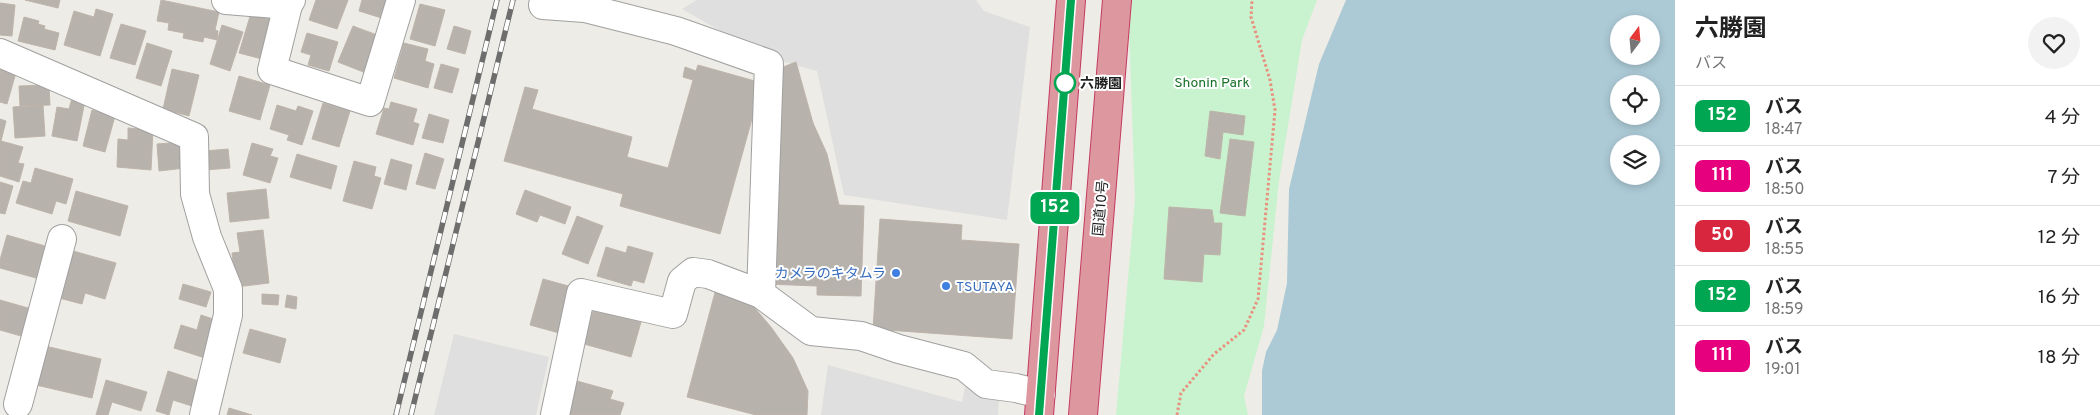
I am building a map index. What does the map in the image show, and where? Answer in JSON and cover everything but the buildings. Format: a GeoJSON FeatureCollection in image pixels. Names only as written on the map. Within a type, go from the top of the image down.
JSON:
{"type":"FeatureCollection","features":[{"type":"Feature","properties":{"kind":"highway"},"geometry":{"type":"LineString","coordinates":[[1040,404],[1071,0]]}},
{"type":"Feature","properties":{"kind":"highway","name":"国道10号"},"geometry":{"type":"LineString","coordinates":[[1083,415],[1117,0]]}},
{"type":"Feature","properties":{"kind":"street"},"geometry":{"type":"LineString","coordinates":[[226,0],[289,2],[272,70],[370,102],[401,0]]}},
{"type":"Feature","properties":{"kind":"street"},"geometry":{"type":"LineString","coordinates":[[543,5],[586,8],[676,31],[769,64],[761,294]]}},
{"type":"Feature","properties":{"kind":"street"},"geometry":{"type":"LineString","coordinates":[[0,53],[194,138],[195,194],[207,237],[228,289],[228,314],[204,415]]}},
{"type":"Feature","properties":{"kind":"street"},"geometry":{"type":"LineString","coordinates":[[17,404],[62,239]]}},
{"type":"Feature","properties":{"kind":"street"},"geometry":{"type":"LineString","coordinates":[[555,415],[581,293],[673,314],[682,281],[693,272],[708,274],[761,294],[811,331],[861,336],[899,349],[964,366],[986,384],[1016,388],[1040,404]]}},
{"type":"Feature","properties":{"kind":"path"},"geometry":{"type":"LineString","coordinates":[[1177,415],[1181,393],[1214,354],[1244,330],[1258,299],[1275,110],[1270,80],[1251,17],[1252,0]]}},
{"type":"Feature","properties":{"kind":"green space","name":"Shonin Park"},"geometry":{"type":"Polygon","coordinates":[[[1128,0],[1317,0],[1302,40],[1279,181],[1264,326],[1244,396],[1248,415],[1116,415],[1135,199],[1128,0]]]}},
{"type":"Feature","properties":{"kind":"shaded area"},"geometry":{"type":"Polygon","coordinates":[[[697,0],[976,0],[984,11],[1030,27],[1007,220],[844,195],[817,71],[766,57],[682,9],[697,0]]]}},
{"type":"Feature","properties":{"kind":"shaded area"},"geometry":{"type":"Polygon","coordinates":[[[454,334],[549,357],[536,415],[434,415],[454,334]]]}},
{"type":"Feature","properties":{"kind":"shaded area"},"geometry":{"type":"Polygon","coordinates":[[[828,365],[962,402],[965,387],[999,401],[998,415],[821,415],[828,365]]]}},
{"type":"Feature","properties":{"kind":"water"},"geometry":{"type":"Polygon","coordinates":[[[1346,0],[1675,0],[1675,415],[1262,415],[1262,371],[1266,352],[1277,330],[1287,283],[1289,189],[1319,64],[1346,0]]]}},
{"type":"Feature","properties":{"kind":"railway"},"geometry":{"type":"LineString","coordinates":[[396,415],[497,0]]}},
{"type":"Feature","properties":{"kind":"railway"},"geometry":{"type":"LineString","coordinates":[[411,415],[513,0]]}},
{"type":"Feature","properties":{"kind":"bus line","name":"152"},"geometry":{"type":"LineString","coordinates":[[1039,415],[1071,0]]}},
{"type":"Feature","properties":{"kind":"place","name":"六勝園"},"geometry":{"type":"Point","coordinates":[1065,83]}},
{"type":"Feature","properties":{"kind":"place","name":"カメラのキタムラ"},"geometry":{"type":"Point","coordinates":[896,273]}},
{"type":"Feature","properties":{"kind":"place","name":"TSUTAYA"},"geometry":{"type":"Point","coordinates":[946,286]}}]}
